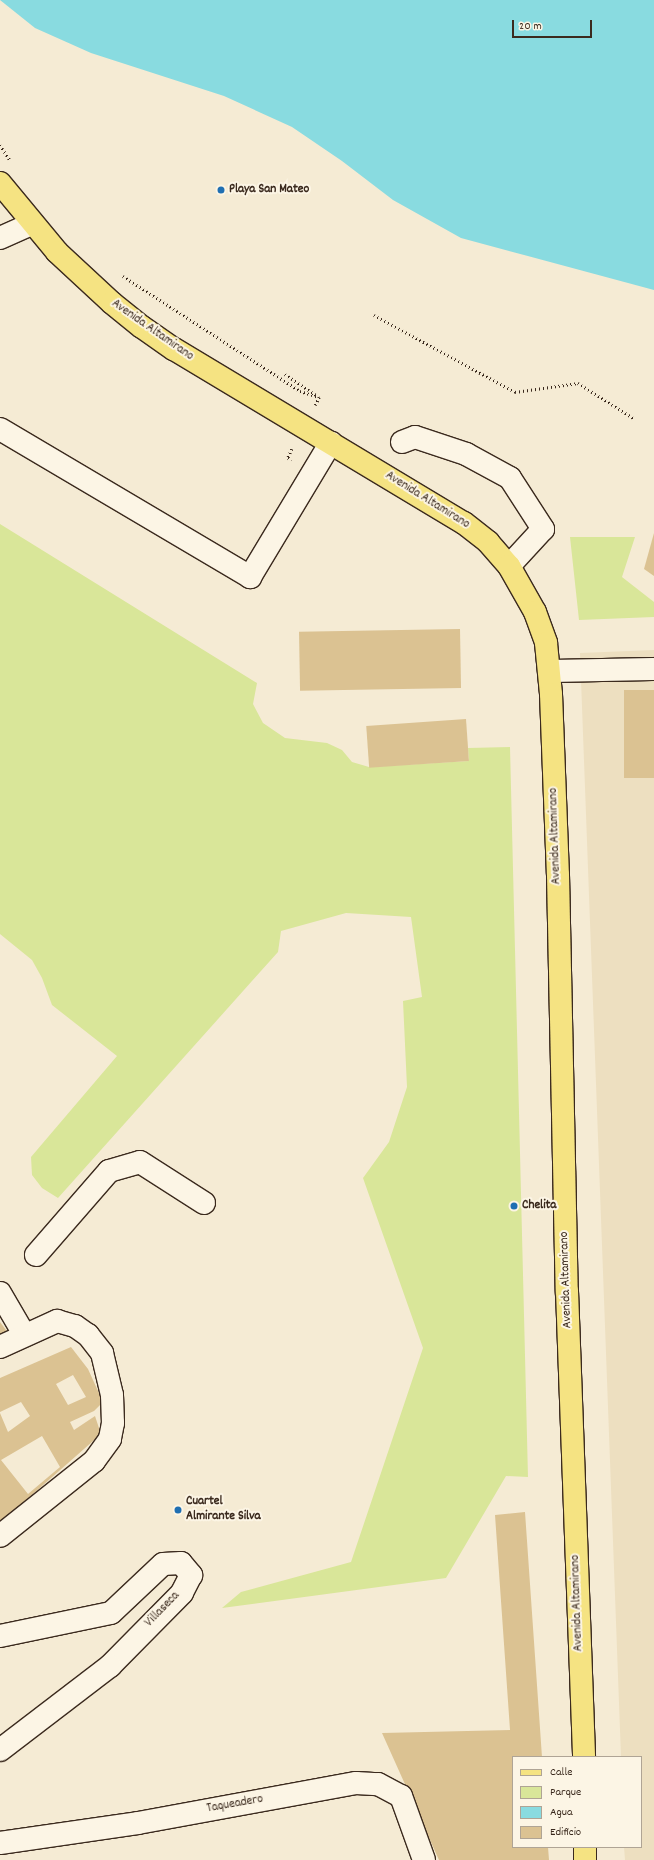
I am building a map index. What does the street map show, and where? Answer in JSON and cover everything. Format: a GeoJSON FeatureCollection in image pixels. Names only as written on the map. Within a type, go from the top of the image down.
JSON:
{"type":"FeatureCollection","features":[{"type":"Feature","properties":{"kind":"main road","name":"Avenida Altamirano"},"geometry":{"type":"LineString","coordinates":[[0,183],[32,224],[84,278],[142,327],[174,349],[464,523],[488,542],[509,566],[535,612],[546,643],[550,671],[558,875],[567,1291],[584,1756]]}},
{"type":"Feature","properties":{"kind":"main road"},"geometry":{"type":"LineString","coordinates":[[585,1848],[586,1860]]}},
{"type":"Feature","properties":{"kind":"street"},"geometry":{"type":"LineString","coordinates":[[0,238],[32,224]]}},
{"type":"Feature","properties":{"kind":"street"},"geometry":{"type":"LineString","coordinates":[[0,429],[250,576],[331,442]]}},
{"type":"Feature","properties":{"kind":"street"},"geometry":{"type":"LineString","coordinates":[[402,442],[415,437],[437,444],[466,454],[510,478],[543,530],[509,566]]}},
{"type":"Feature","properties":{"kind":"street"},"geometry":{"type":"LineString","coordinates":[[550,671],[654,669]]}},
{"type":"Feature","properties":{"kind":"street"},"geometry":{"type":"LineString","coordinates":[[36,1255],[108,1171],[140,1162],[204,1203]]}},
{"type":"Feature","properties":{"kind":"street"},"geometry":{"type":"LineString","coordinates":[[0,1293],[24,1334]]}},
{"type":"Feature","properties":{"kind":"street"},"geometry":{"type":"LineString","coordinates":[[0,1347],[24,1334],[57,1321],[75,1326],[88,1335],[102,1353],[112,1395],[113,1423],[110,1439],[105,1449],[81,1473],[0,1536]]}},
{"type":"Feature","properties":{"kind":"street","name":"Villaseca"},"geometry":{"type":"LineString","coordinates":[[0,1636],[111,1613],[163,1564],[181,1563],[191,1575],[182,1593],[110,1666],[0,1750]]}},
{"type":"Feature","properties":{"kind":"street","name":"Taqueadero"},"geometry":{"type":"LineString","coordinates":[[0,1843],[138,1823],[356,1783],[378,1784],[401,1796],[424,1860]]}},
{"type":"Feature","properties":{"kind":"path"},"geometry":{"type":"LineString","coordinates":[[0,145],[11,162]]}},
{"type":"Feature","properties":{"kind":"path"},"geometry":{"type":"LineString","coordinates":[[119,273],[135,287],[300,391],[319,397],[284,374]]}},
{"type":"Feature","properties":{"kind":"path"},"geometry":{"type":"LineString","coordinates":[[374,315],[515,392],[578,383],[635,419]]}},
{"type":"Feature","properties":{"kind":"shaded area"},"geometry":{"type":"Polygon","coordinates":[[[654,650],[654,1860],[625,1860],[624,1848],[642,1848],[642,1756],[621,1756],[580,653],[654,650]]]}},
{"type":"Feature","properties":{"kind":"green space"},"geometry":{"type":"Polygon","coordinates":[[[0,524],[257,683],[253,704],[263,723],[285,738],[327,743],[342,750],[352,762],[369,767],[469,761],[468,748],[510,747],[528,1477],[506,1476],[446,1578],[222,1608],[241,1592],[351,1562],[423,1348],[363,1178],[389,1142],[407,1087],[403,1001],[422,997],[411,917],[346,913],[281,931],[278,952],[58,1198],[42,1188],[32,1175],[31,1157],[117,1056],[52,1005],[42,978],[32,960],[0,934],[0,524]]]}},
{"type":"Feature","properties":{"kind":"green space"},"geometry":{"type":"Polygon","coordinates":[[[570,537],[635,537],[622,577],[654,602],[654,617],[579,620],[570,537]]]}},
{"type":"Feature","properties":{"kind":"water"},"geometry":{"type":"Polygon","coordinates":[[[0,0],[654,0],[654,290],[461,238],[393,200],[342,161],[292,127],[224,96],[91,53],[35,28],[0,0]]]}},
{"type":"Feature","properties":{"kind":"building"},"geometry":{"type":"Polygon","coordinates":[[[654,533],[654,576],[644,569],[654,533]]]}},
{"type":"Feature","properties":{"kind":"building"},"geometry":{"type":"Polygon","coordinates":[[[460,629],[461,688],[300,691],[299,632],[460,629]]]}},
{"type":"Feature","properties":{"kind":"building"},"geometry":{"type":"Polygon","coordinates":[[[624,690],[654,690],[654,778],[624,778],[624,690]]]}},
{"type":"Feature","properties":{"kind":"building"},"geometry":{"type":"Polygon","coordinates":[[[466,719],[469,761],[369,768],[366,726],[466,719]]]}},
{"type":"Feature","properties":{"kind":"building"},"geometry":{"type":"Polygon","coordinates":[[[0,1322],[9,1334],[0,1338],[0,1322]]]}},
{"type":"Feature","properties":{"kind":"building"},"geometry":{"type":"Polygon","coordinates":[[[71,1347],[88,1369],[103,1402],[94,1411],[70,1422],[74,1430],[95,1416],[101,1434],[0,1523],[0,1413],[8,1432],[30,1416],[21,1402],[0,1412],[0,1378],[71,1347]],[[73,1375],[56,1384],[68,1405],[86,1397],[73,1375]],[[42,1436],[1,1460],[28,1494],[60,1467],[42,1436]]]}},
{"type":"Feature","properties":{"kind":"building"},"geometry":{"type":"Polygon","coordinates":[[[525,1512],[542,1756],[512,1756],[512,1848],[548,1848],[549,1860],[439,1860],[382,1733],[510,1730],[495,1515],[525,1512]]]}},
{"type":"Feature","properties":{"kind":"place","name":"Playa San Mateo"},"geometry":{"type":"Point","coordinates":[221,190]}},
{"type":"Feature","properties":{"kind":"place","name":"Chelita"},"geometry":{"type":"Point","coordinates":[514,1206]}},
{"type":"Feature","properties":{"kind":"place","name":"Cuartel Almirante Silva"},"geometry":{"type":"Point","coordinates":[178,1510]}}]}
